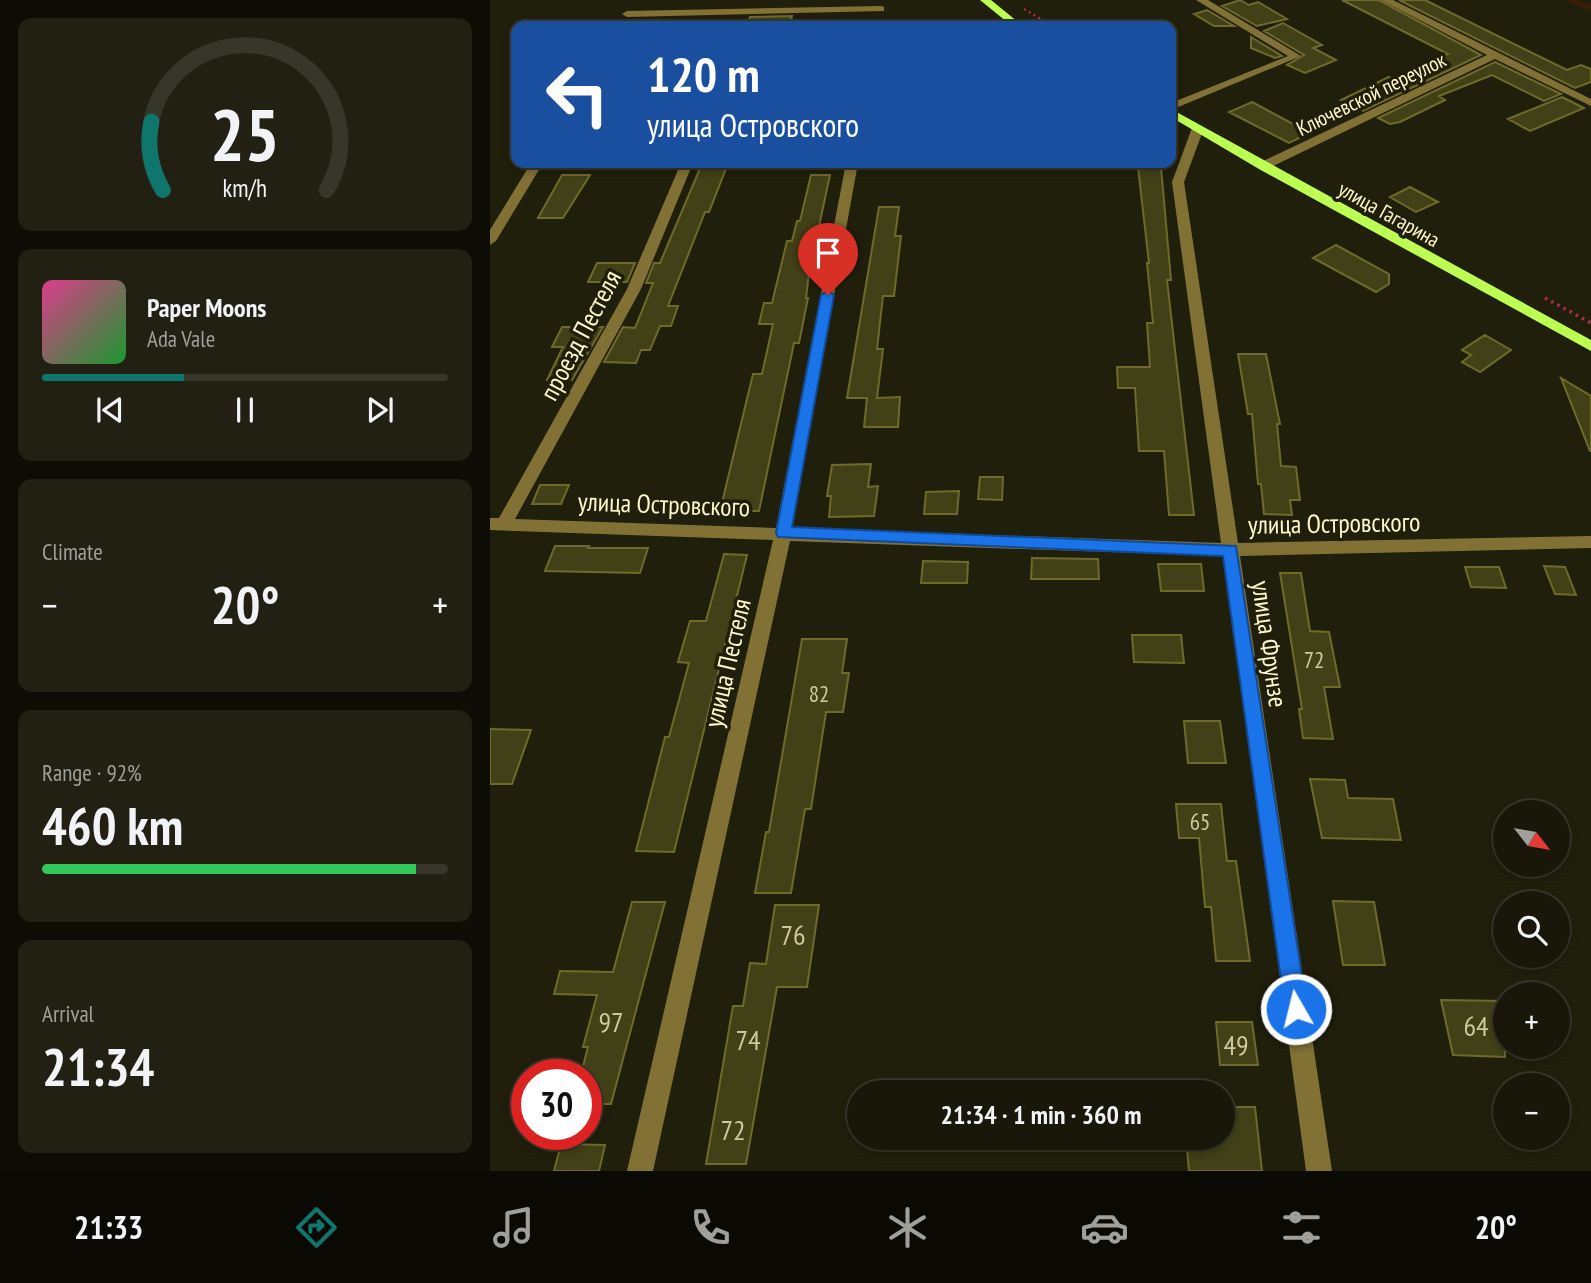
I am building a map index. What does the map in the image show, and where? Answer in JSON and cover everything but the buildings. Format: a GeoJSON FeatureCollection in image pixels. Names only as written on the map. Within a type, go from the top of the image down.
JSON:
{"type":"FeatureCollection","features":[{"type":"Feature","properties":{"kind":"main road"},"geometry":{"type":"LineString","coordinates":[[985,0],[1012,21]]}},
{"type":"Feature","properties":{"kind":"main road","name":"улица Гагарина"},"geometry":{"type":"LineString","coordinates":[[1176,113],[1263,166],[1591,346]]}},
{"type":"Feature","properties":{"kind":"street"},"geometry":{"type":"LineString","coordinates":[[623,21],[635,0]]}},
{"type":"Feature","properties":{"kind":"street"},"geometry":{"type":"LineString","coordinates":[[1176,108],[1296,56],[1201,0]]}},
{"type":"Feature","properties":{"kind":"street"},"geometry":{"type":"LineString","coordinates":[[1386,0],[1591,103]]}},
{"type":"Feature","properties":{"kind":"street"},"geometry":{"type":"LineString","coordinates":[[627,14],[880,9]]}},
{"type":"Feature","properties":{"kind":"street"},"geometry":{"type":"LineString","coordinates":[[745,21],[750,10]]}},
{"type":"Feature","properties":{"kind":"street","name":"Ключевской переулок"},"geometry":{"type":"LineString","coordinates":[[1263,166],[1495,55]]}},
{"type":"Feature","properties":{"kind":"street","name":"улица Фрунзе"},"geometry":{"type":"LineString","coordinates":[[1198,128],[1178,182],[1319,1171]]}},
{"type":"Feature","properties":{"kind":"street"},"geometry":{"type":"LineString","coordinates":[[490,241],[534,168]]}},
{"type":"Feature","properties":{"kind":"street","name":"проезд Пестеля"},"geometry":{"type":"LineString","coordinates":[[497,524],[634,289],[685,168]]}},
{"type":"Feature","properties":{"kind":"street","name":"улица Пестеля"},"geometry":{"type":"LineString","coordinates":[[640,1171],[783,533],[851,168]]}},
{"type":"Feature","properties":{"kind":"street","name":"улица Островского"},"geometry":{"type":"LineString","coordinates":[[497,524],[1230,550],[1591,542]]}},
{"type":"Feature","properties":{"kind":"path"},"geometry":{"type":"LineString","coordinates":[[1017,4],[1045,21]]}},
{"type":"Feature","properties":{"kind":"waterway"},"geometry":{"type":"LineString","coordinates":[[1571,0],[1591,8]]}},
{"type":"Feature","properties":{"kind":"route"},"geometry":{"type":"LineString","coordinates":[[828,295],[783,533],[1230,550],[1296,1009]]}}]}
